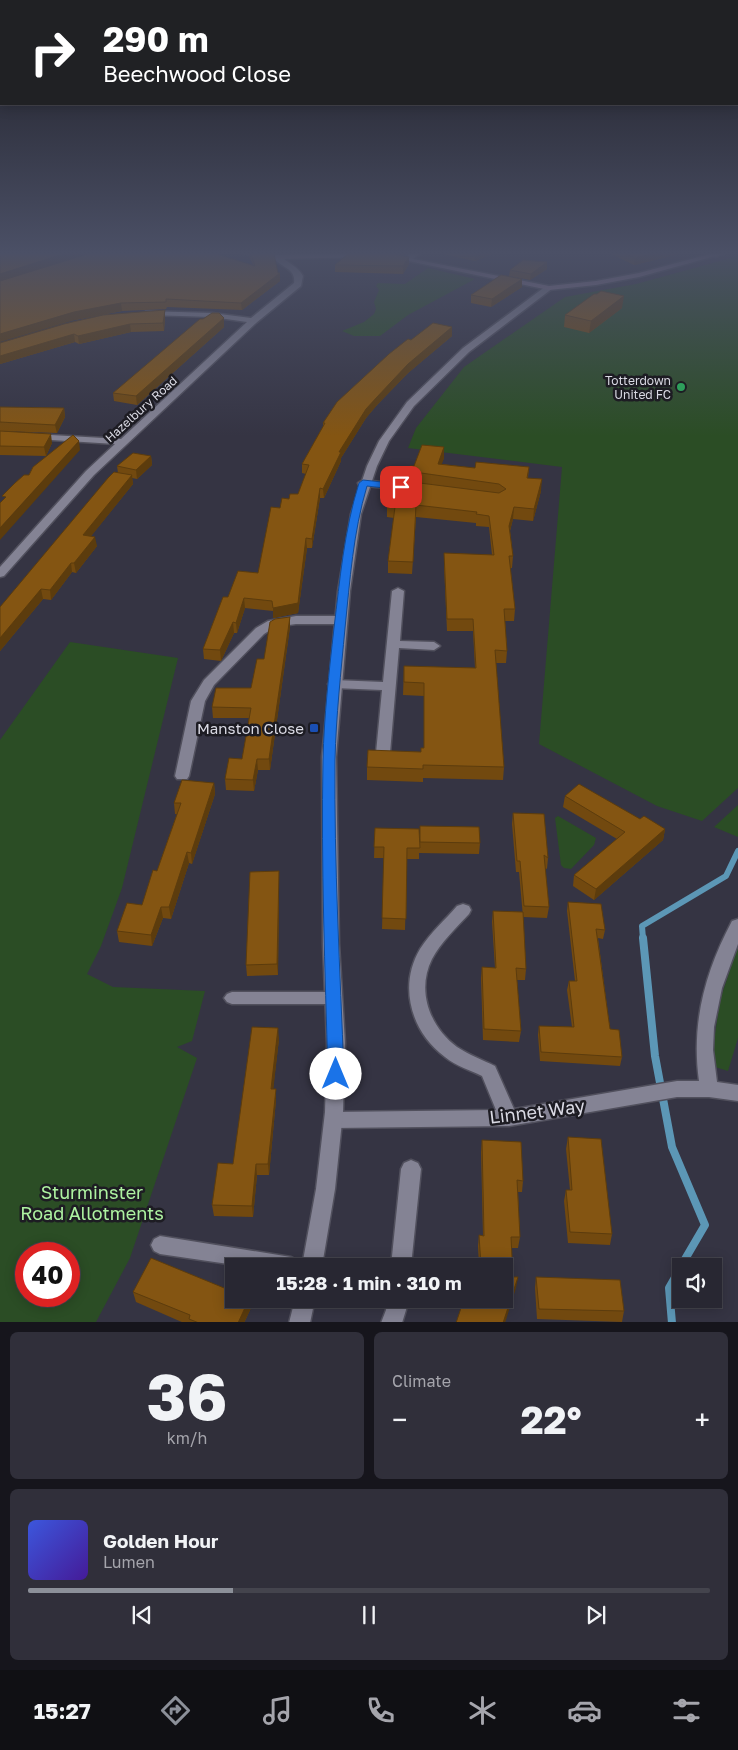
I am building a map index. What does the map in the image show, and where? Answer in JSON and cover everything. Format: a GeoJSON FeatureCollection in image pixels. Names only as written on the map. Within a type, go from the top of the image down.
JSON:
{"type":"FeatureCollection","features":[{"type":"Feature","properties":{"kind":"street"},"geometry":{"type":"LineString","coordinates":[[136,314],[169,313],[253,321]]}},
{"type":"Feature","properties":{"kind":"street","name":"Hazelbury Road"},"geometry":{"type":"LineString","coordinates":[[0,574],[90,473],[263,313]]}},
{"type":"Feature","properties":{"kind":"street"},"geometry":{"type":"LineString","coordinates":[[314,1258],[328,1181],[334,1120],[336,1058],[333,998],[329,759],[334,684],[348,551],[355,510],[363,483],[383,444],[401,415],[426,389],[481,340],[516,313]]}},
{"type":"Feature","properties":{"kind":"street"},"geometry":{"type":"LineString","coordinates":[[27,436],[123,442]]}},
{"type":"Feature","properties":{"kind":"street"},"geometry":{"type":"LineString","coordinates":[[363,483],[430,490]]}},
{"type":"Feature","properties":{"kind":"street"},"geometry":{"type":"LineString","coordinates":[[383,753],[398,591]]}},
{"type":"Feature","properties":{"kind":"street"},"geometry":{"type":"LineString","coordinates":[[182,776],[198,701],[209,683],[260,631],[272,624],[296,620],[341,620]]}},
{"type":"Feature","properties":{"kind":"street"},"geometry":{"type":"LineString","coordinates":[[394,644],[434,646]]}},
{"type":"Feature","properties":{"kind":"street"},"geometry":{"type":"LineString","coordinates":[[334,684],[390,686]]}},
{"type":"Feature","properties":{"kind":"street"},"geometry":{"type":"LineString","coordinates":[[463,910],[426,954],[419,970],[416,991],[420,1012],[432,1035],[451,1053],[489,1071],[509,1118]]}},
{"type":"Feature","properties":{"kind":"street"},"geometry":{"type":"LineString","coordinates":[[709,1089],[705,1060],[706,1026],[721,964],[738,925]]}},
{"type":"Feature","properties":{"kind":"street","name":"Linnet Way"},"geometry":{"type":"LineString","coordinates":[[334,1120],[509,1118],[677,1090],[709,1089],[738,1093]]}},
{"type":"Feature","properties":{"kind":"street"},"geometry":{"type":"LineString","coordinates":[[402,1258],[411,1170]]}},
{"type":"Feature","properties":{"kind":"street"},"geometry":{"type":"LineString","coordinates":[[299,1322],[303,1308]]}},
{"type":"Feature","properties":{"kind":"street"},"geometry":{"type":"LineString","coordinates":[[391,1322],[396,1308]]}},
{"type":"Feature","properties":{"kind":"lane"},"geometry":{"type":"LineString","coordinates":[[232,998],[333,998]]}},
{"type":"Feature","properties":{"kind":"lane"},"geometry":{"type":"LineString","coordinates":[[160,1245],[249,1258]]}},
{"type":"Feature","properties":{"kind":"green space"},"geometry":{"type":"Polygon","coordinates":[[[412,313],[380,336],[354,336],[342,331],[364,322],[374,314],[412,313]]]}},
{"type":"Feature","properties":{"kind":"green space"},"geometry":{"type":"Polygon","coordinates":[[[542,313],[738,313],[738,788],[702,821],[657,806],[539,744],[562,467],[408,448],[416,428],[464,367],[542,313]]]}},
{"type":"Feature","properties":{"kind":"green space","name":"Sturminster Road Allotments"},"geometry":{"type":"Polygon","coordinates":[[[70,642],[178,658],[122,888],[101,946],[87,974],[113,987],[205,991],[192,1041],[177,1047],[197,1058],[130,1258],[96,1322],[0,1322],[0,740],[70,642]]]}},
{"type":"Feature","properties":{"kind":"green space"},"geometry":{"type":"Polygon","coordinates":[[[738,805],[738,837],[714,827],[738,805]]]}},
{"type":"Feature","properties":{"kind":"green space"},"geometry":{"type":"Polygon","coordinates":[[[558,816],[596,838],[594,845],[571,869],[564,868],[561,865],[555,818],[558,816]]]}},
{"type":"Feature","properties":{"kind":"green space"},"geometry":{"type":"Polygon","coordinates":[[[738,946],[738,1038],[728,1071],[715,1067],[712,1055],[720,1000],[738,946]]]}},
{"type":"Feature","properties":{"kind":"building"},"geometry":{"type":"Polygon","coordinates":[[[0,313],[72,313],[0,334],[0,313]]]}},
{"type":"Feature","properties":{"kind":"building"},"geometry":{"type":"Polygon","coordinates":[[[165,313],[163,323],[130,324],[78,336],[74,334],[0,356],[0,343],[64,324],[103,315],[165,313]]]}},
{"type":"Feature","properties":{"kind":"building"},"geometry":{"type":"Polygon","coordinates":[[[212,313],[219,313],[224,318],[136,396],[113,393],[200,319],[212,313]]]}},
{"type":"Feature","properties":{"kind":"building"},"geometry":{"type":"Polygon","coordinates":[[[568,313],[602,313],[591,321],[565,315],[568,313]]]}},
{"type":"Feature","properties":{"kind":"building"},"geometry":{"type":"Polygon","coordinates":[[[433,323],[452,327],[408,364],[366,409],[339,452],[341,452],[323,489],[320,488],[312,539],[306,538],[298,603],[273,608],[272,601],[244,598],[236,623],[233,622],[220,650],[203,649],[223,597],[228,597],[238,571],[258,573],[271,507],[280,508],[282,498],[289,499],[290,494],[298,494],[309,465],[302,464],[325,423],[323,423],[337,402],[389,354],[433,323]]]}},
{"type":"Feature","properties":{"kind":"building"},"geometry":{"type":"Polygon","coordinates":[[[0,407],[64,408],[55,425],[0,422],[0,407]]]}},
{"type":"Feature","properties":{"kind":"building"},"geometry":{"type":"Polygon","coordinates":[[[0,431],[51,434],[44,447],[0,446],[0,431]]]}},
{"type":"Feature","properties":{"kind":"building"},"geometry":{"type":"Polygon","coordinates":[[[73,435],[79,441],[0,528],[0,503],[6,497],[2,496],[24,475],[29,475],[33,467],[73,435]]]}},
{"type":"Feature","properties":{"kind":"building"},"geometry":{"type":"Polygon","coordinates":[[[422,445],[444,447],[438,464],[475,468],[476,462],[529,467],[527,478],[542,479],[534,509],[514,507],[509,526],[513,556],[509,556],[515,609],[504,609],[507,651],[495,650],[504,767],[423,765],[423,769],[367,767],[368,750],[421,752],[421,748],[424,748],[424,683],[404,682],[404,666],[476,668],[473,619],[447,619],[444,553],[494,555],[489,516],[476,514],[477,512],[416,505],[413,562],[388,561],[395,507],[387,506],[393,490],[400,491],[404,481],[499,493],[506,489],[499,484],[407,471],[410,466],[414,466],[422,445]]]}},
{"type":"Feature","properties":{"kind":"building"},"geometry":{"type":"Polygon","coordinates":[[[133,453],[151,456],[136,470],[117,466],[133,453]]]}},
{"type":"Feature","properties":{"kind":"building"},"geometry":{"type":"Polygon","coordinates":[[[114,472],[132,475],[83,535],[95,537],[50,590],[41,589],[0,638],[0,607],[114,472]]]}},
{"type":"Feature","properties":{"kind":"building"},"geometry":{"type":"Polygon","coordinates":[[[290,617],[269,759],[257,759],[253,780],[225,779],[229,758],[242,759],[251,708],[212,707],[216,688],[251,688],[257,659],[264,659],[270,622],[275,619],[290,617]]]}},
{"type":"Feature","properties":{"kind":"building"},"geometry":{"type":"Polygon","coordinates":[[[182,780],[214,783],[191,853],[187,852],[169,907],[161,907],[151,935],[117,931],[127,903],[142,905],[153,870],[157,871],[181,803],[174,803],[182,780]]]}},
{"type":"Feature","properties":{"kind":"building"},"geometry":{"type":"Polygon","coordinates":[[[579,784],[640,819],[644,816],[665,829],[596,889],[574,875],[625,832],[565,796],[579,784]]]}},
{"type":"Feature","properties":{"kind":"building"},"geometry":{"type":"Polygon","coordinates":[[[513,813],[544,814],[548,858],[544,855],[549,907],[524,906],[520,861],[517,861],[513,813]]]}},
{"type":"Feature","properties":{"kind":"building"},"geometry":{"type":"Polygon","coordinates":[[[420,826],[479,827],[480,843],[420,842],[420,826]]]}},
{"type":"Feature","properties":{"kind":"building"},"geometry":{"type":"Polygon","coordinates":[[[375,828],[419,829],[420,848],[407,848],[406,919],[382,918],[384,847],[374,847],[375,828]]]}},
{"type":"Feature","properties":{"kind":"building"},"geometry":{"type":"Polygon","coordinates":[[[279,871],[277,964],[246,965],[250,872],[279,871]]]}},
{"type":"Feature","properties":{"kind":"building"},"geometry":{"type":"Polygon","coordinates":[[[568,902],[601,904],[605,930],[596,929],[610,1029],[619,1030],[622,1057],[541,1052],[539,1026],[574,1027],[569,981],[577,981],[568,902]]]}},
{"type":"Feature","properties":{"kind":"building"},"geometry":{"type":"Polygon","coordinates":[[[493,911],[523,912],[526,969],[516,968],[521,1031],[484,1029],[482,967],[496,968],[493,911]]]}},
{"type":"Feature","properties":{"kind":"building"},"geometry":{"type":"Polygon","coordinates":[[[252,1027],[278,1028],[271,1089],[276,1089],[268,1164],[256,1164],[252,1206],[212,1205],[218,1163],[233,1164],[252,1027]]]}},
{"type":"Feature","properties":{"kind":"building"},"geometry":{"type":"Polygon","coordinates":[[[568,1137],[601,1139],[612,1234],[570,1232],[566,1190],[572,1190],[568,1137]]]}},
{"type":"Feature","properties":{"kind":"building"},"geometry":{"type":"Polygon","coordinates":[[[482,1140],[521,1142],[523,1181],[517,1180],[520,1237],[511,1237],[512,1258],[480,1258],[479,1235],[484,1236],[482,1140]]]}},
{"type":"Feature","properties":{"kind":"building"},"geometry":{"type":"Polygon","coordinates":[[[151,1258],[225,1288],[225,1308],[245,1308],[238,1322],[196,1322],[189,1319],[190,1315],[133,1292],[151,1258]]]}},
{"type":"Feature","properties":{"kind":"building"},"geometry":{"type":"Polygon","coordinates":[[[513,1277],[518,1277],[513,1292],[513,1277]]]}},
{"type":"Feature","properties":{"kind":"building"},"geometry":{"type":"Polygon","coordinates":[[[536,1277],[620,1280],[624,1311],[539,1309],[536,1277]]]}},
{"type":"Feature","properties":{"kind":"building"},"geometry":{"type":"Polygon","coordinates":[[[461,1308],[508,1308],[503,1322],[456,1322],[461,1308]]]}},
{"type":"Feature","properties":{"kind":"waterway"},"geometry":{"type":"LineString","coordinates":[[643,939],[642,926],[726,876],[738,851]]}},
{"type":"Feature","properties":{"kind":"waterway"},"geometry":{"type":"LineString","coordinates":[[643,938],[655,1056],[672,1147],[705,1225],[686,1258]]}},
{"type":"Feature","properties":{"kind":"waterway"},"geometry":{"type":"LineString","coordinates":[[672,1283],[669,1288],[672,1322]]}},
{"type":"Feature","properties":{"kind":"place","name":"Totterdown United FC"},"geometry":{"type":"Point","coordinates":[681,387]}},
{"type":"Feature","properties":{"kind":"place","name":"Manston Close"},"geometry":{"type":"Point","coordinates":[314,728]}},
{"type":"Feature","properties":{"kind":"route"},"geometry":{"type":"LineString","coordinates":[[336,1074],[331,929],[329,759],[334,684],[348,551],[355,510],[363,483],[401,487]]}}]}
